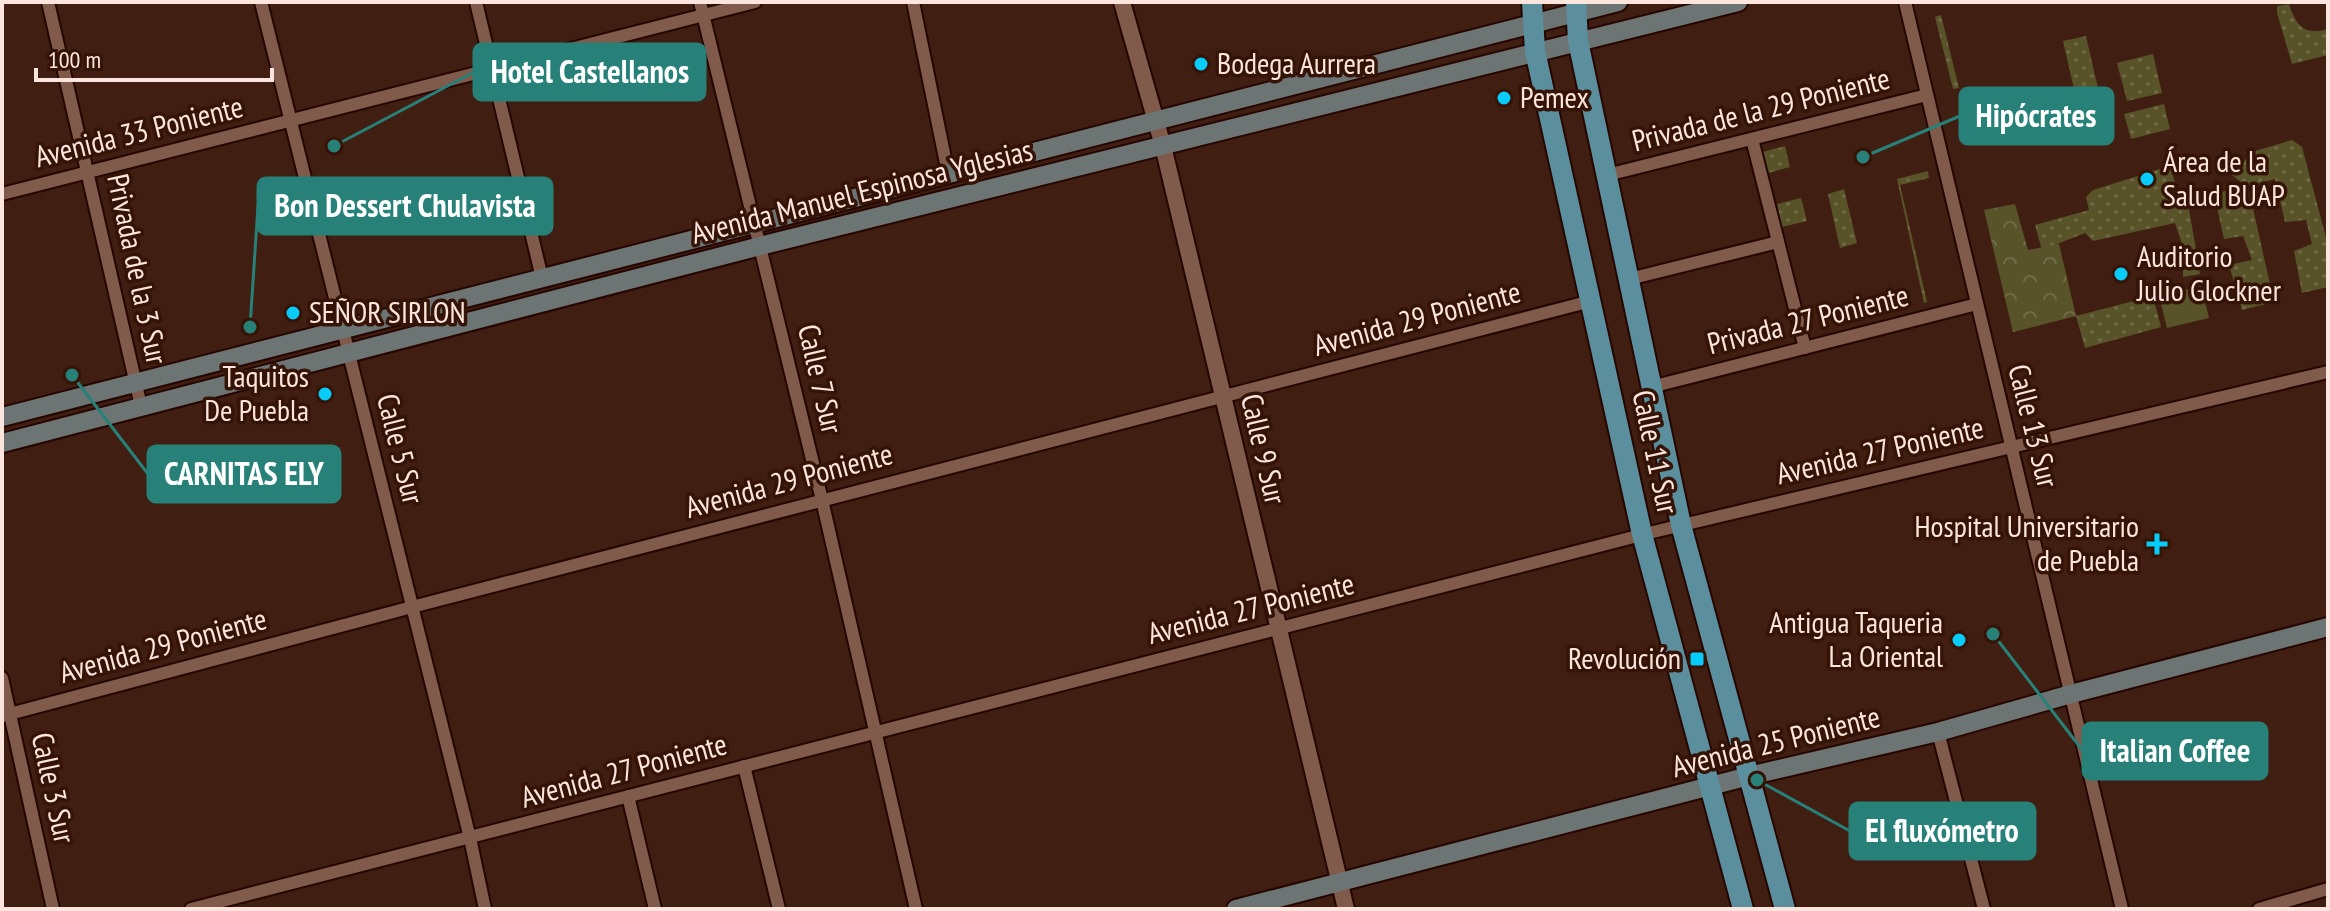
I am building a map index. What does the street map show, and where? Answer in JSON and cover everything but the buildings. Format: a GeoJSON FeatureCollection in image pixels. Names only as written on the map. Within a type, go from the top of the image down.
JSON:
{"type":"FeatureCollection","features":[{"type":"Feature","properties":{"kind":"main road","name":"Calle 11 Sur"},"geometry":{"type":"LineString","coordinates":[[1532,2],[1535,51],[1642,534],[1743,909]]}},
{"type":"Feature","properties":{"kind":"main road","name":"Avenida Manuel Espinosa Yglesias"},"geometry":{"type":"LineString","coordinates":[[2,417],[1534,23],[1576,7],[1618,2]]}},
{"type":"Feature","properties":{"kind":"main road","name":"Avenida Manuel Espinosa Yglesias"},"geometry":{"type":"LineString","coordinates":[[2,443],[762,246],[1738,2]]}},
{"type":"Feature","properties":{"kind":"main road","name":"Calle 11 Sur"},"geometry":{"type":"LineString","coordinates":[[1576,7],[1578,41],[1681,525],[1785,909]]}},
{"type":"Feature","properties":{"kind":"main road","name":"Avenida 25 Poniente"},"geometry":{"type":"LineString","coordinates":[[1236,909],[1711,785],[1938,732],[2328,627]]}},
{"type":"Feature","properties":{"kind":"street","name":"Privada de la 3 Sur"},"geometry":{"type":"LineString","coordinates":[[48,2],[141,406]]}},
{"type":"Feature","properties":{"kind":"street","name":"Calle 5 Sur"},"geometry":{"type":"LineString","coordinates":[[261,2],[470,838],[485,909]]}},
{"type":"Feature","properties":{"kind":"street"},"geometry":{"type":"LineString","coordinates":[[476,2],[542,278]]}},
{"type":"Feature","properties":{"kind":"street","name":"Calle 7 Sur"},"geometry":{"type":"LineString","coordinates":[[700,2],[762,246],[916,909]]}},
{"type":"Feature","properties":{"kind":"street","name":"Avenida 33 Poniente"},"geometry":{"type":"LineString","coordinates":[[2,194],[755,2]]}},
{"type":"Feature","properties":{"kind":"street"},"geometry":{"type":"LineString","coordinates":[[913,2],[948,173]]}},
{"type":"Feature","properties":{"kind":"street","name":"Calle 9 Sur"},"geometry":{"type":"LineString","coordinates":[[1122,2],[1157,121],[1346,909]]}},
{"type":"Feature","properties":{"kind":"street","name":"Calle 13 Sur"},"geometry":{"type":"LineString","coordinates":[[1905,2],[2122,909]]}},
{"type":"Feature","properties":{"kind":"street","name":"Privada de la 29 Poniente"},"geometry":{"type":"LineString","coordinates":[[1607,175],[1927,95]]}},
{"type":"Feature","properties":{"kind":"street"},"geometry":{"type":"LineString","coordinates":[[1752,139],[1805,348]]}},
{"type":"Feature","properties":{"kind":"street"},"geometry":{"type":"LineString","coordinates":[[1629,279],[1778,242]]}},
{"type":"Feature","properties":{"kind":"street","name":"Avenida 29 Poniente"},"geometry":{"type":"LineString","coordinates":[[6,715],[1591,301]]}},
{"type":"Feature","properties":{"kind":"street","name":"Privada 27 Poniente"},"geometry":{"type":"LineString","coordinates":[[1651,387],[1977,304]]}},
{"type":"Feature","properties":{"kind":"street","name":"Avenida 27 Poniente"},"geometry":{"type":"LineString","coordinates":[[191,909],[1642,534],[2328,372]]}},
{"type":"Feature","properties":{"kind":"street","name":"Calle 3 Sur"},"geometry":{"type":"LineString","coordinates":[[2,678],[6,715],[53,909]]}},
{"type":"Feature","properties":{"kind":"street"},"geometry":{"type":"LineString","coordinates":[[1938,732],[1984,909]]}},
{"type":"Feature","properties":{"kind":"street"},"geometry":{"type":"LineString","coordinates":[[744,766],[779,909]]}},
{"type":"Feature","properties":{"kind":"street"},"geometry":{"type":"LineString","coordinates":[[628,796],[655,909]]}},
{"type":"Feature","properties":{"kind":"street"},"geometry":{"type":"LineString","coordinates":[[2259,909],[2328,889]]}},
{"type":"Feature","properties":{"kind":"green space"},"geometry":{"type":"Polygon","coordinates":[[[2289,4],[2302,27],[2313,31],[2328,29],[2328,55],[2292,64],[2277,13],[2277,6],[2289,4]]]}},
{"type":"Feature","properties":{"kind":"green space"},"geometry":{"type":"Polygon","coordinates":[[[1941,15],[1959,88],[1953,89],[1935,17],[1941,15]]]}},
{"type":"Feature","properties":{"kind":"green space"},"geometry":{"type":"Polygon","coordinates":[[[2086,36],[2102,106],[2079,111],[2063,41],[2086,36]]]}},
{"type":"Feature","properties":{"kind":"green space"},"geometry":{"type":"Polygon","coordinates":[[[2153,54],[2162,93],[2127,101],[2117,63],[2153,54]]]}},
{"type":"Feature","properties":{"kind":"green space"},"geometry":{"type":"Polygon","coordinates":[[[2164,104],[2170,129],[2131,139],[2124,114],[2164,104]]]}},
{"type":"Feature","properties":{"kind":"green space"},"geometry":{"type":"Polygon","coordinates":[[[2292,140],[2302,147],[2328,245],[2328,287],[2302,293],[2294,251],[2312,244],[2306,220],[2285,222],[2275,179],[2248,186],[2274,302],[2242,310],[2229,265],[2252,260],[2243,236],[2224,239],[2214,194],[2246,186],[2232,175],[2252,152],[2292,140]]]}},
{"type":"Feature","properties":{"kind":"green space"},"geometry":{"type":"Polygon","coordinates":[[[1785,146],[1790,167],[1765,174],[1759,153],[1785,146]]]}},
{"type":"Feature","properties":{"kind":"green space"},"geometry":{"type":"Polygon","coordinates":[[[2170,166],[2180,199],[2188,203],[2200,274],[2183,277],[2183,247],[2175,223],[2093,241],[2085,233],[2042,250],[2035,225],[2089,210],[2086,197],[2093,190],[2170,166]]]}},
{"type":"Feature","properties":{"kind":"green space"},"geometry":{"type":"Polygon","coordinates":[[[1928,171],[1929,178],[1900,185],[1927,302],[1924,303],[1897,179],[1928,171]]]}},
{"type":"Feature","properties":{"kind":"green space"},"geometry":{"type":"Polygon","coordinates":[[[1844,189],[1857,243],[1840,248],[1828,194],[1844,189]]]}},
{"type":"Feature","properties":{"kind":"green space"},"geometry":{"type":"Polygon","coordinates":[[[1801,198],[1807,221],[1782,227],[1777,204],[1801,198]]]}},
{"type":"Feature","properties":{"kind":"green space"},"geometry":{"type":"Polygon","coordinates":[[[2015,204],[2028,250],[2059,244],[2076,316],[2013,332],[1984,210],[2015,204]]]}},
{"type":"Feature","properties":{"kind":"green space"},"geometry":{"type":"Polygon","coordinates":[[[2201,286],[2209,318],[2167,328],[2159,296],[2201,286]]]}},
{"type":"Feature","properties":{"kind":"green space"},"geometry":{"type":"Polygon","coordinates":[[[2153,296],[2161,327],[2085,348],[2076,316],[2153,296]]]}},
{"type":"Feature","properties":{"kind":"place","name":"Bodega Aurrera"},"geometry":{"type":"Point","coordinates":[1201,64]}},
{"type":"Feature","properties":{"kind":"place","name":"Pemex"},"geometry":{"type":"Point","coordinates":[1504,98]}},
{"type":"Feature","properties":{"kind":"place","name":"Hotel Castellanos"},"geometry":{"type":"Point","coordinates":[334,146]}},
{"type":"Feature","properties":{"kind":"place","name":"Hipócrates"},"geometry":{"type":"Point","coordinates":[1863,157]}},
{"type":"Feature","properties":{"kind":"place","name":"Área de la Salud BUAP"},"geometry":{"type":"Point","coordinates":[2147,179]}},
{"type":"Feature","properties":{"kind":"place","name":"Auditorio Julio Glockner"},"geometry":{"type":"Point","coordinates":[2121,274]}},
{"type":"Feature","properties":{"kind":"place","name":"SEÑOR SIRLON"},"geometry":{"type":"Point","coordinates":[293,313]}},
{"type":"Feature","properties":{"kind":"place","name":"Bon Dessert Chulavista"},"geometry":{"type":"Point","coordinates":[250,327]}},
{"type":"Feature","properties":{"kind":"place","name":"CARNITAS ELY"},"geometry":{"type":"Point","coordinates":[72,375]}},
{"type":"Feature","properties":{"kind":"place","name":"Taquitos De Puebla"},"geometry":{"type":"Point","coordinates":[325,394]}},
{"type":"Feature","properties":{"kind":"place","name":"Hospital Universitario de Puebla"},"geometry":{"type":"Point","coordinates":[2157,544]}},
{"type":"Feature","properties":{"kind":"place","name":"Italian Coffee"},"geometry":{"type":"Point","coordinates":[1993,634]}},
{"type":"Feature","properties":{"kind":"place","name":"Antigua Taqueria La Oriental"},"geometry":{"type":"Point","coordinates":[1959,640]}},
{"type":"Feature","properties":{"kind":"place","name":"Revolución"},"geometry":{"type":"Point","coordinates":[1697,659]}},
{"type":"Feature","properties":{"kind":"place","name":"El fluxómetro"},"geometry":{"type":"Point","coordinates":[1757,780]}}]}
